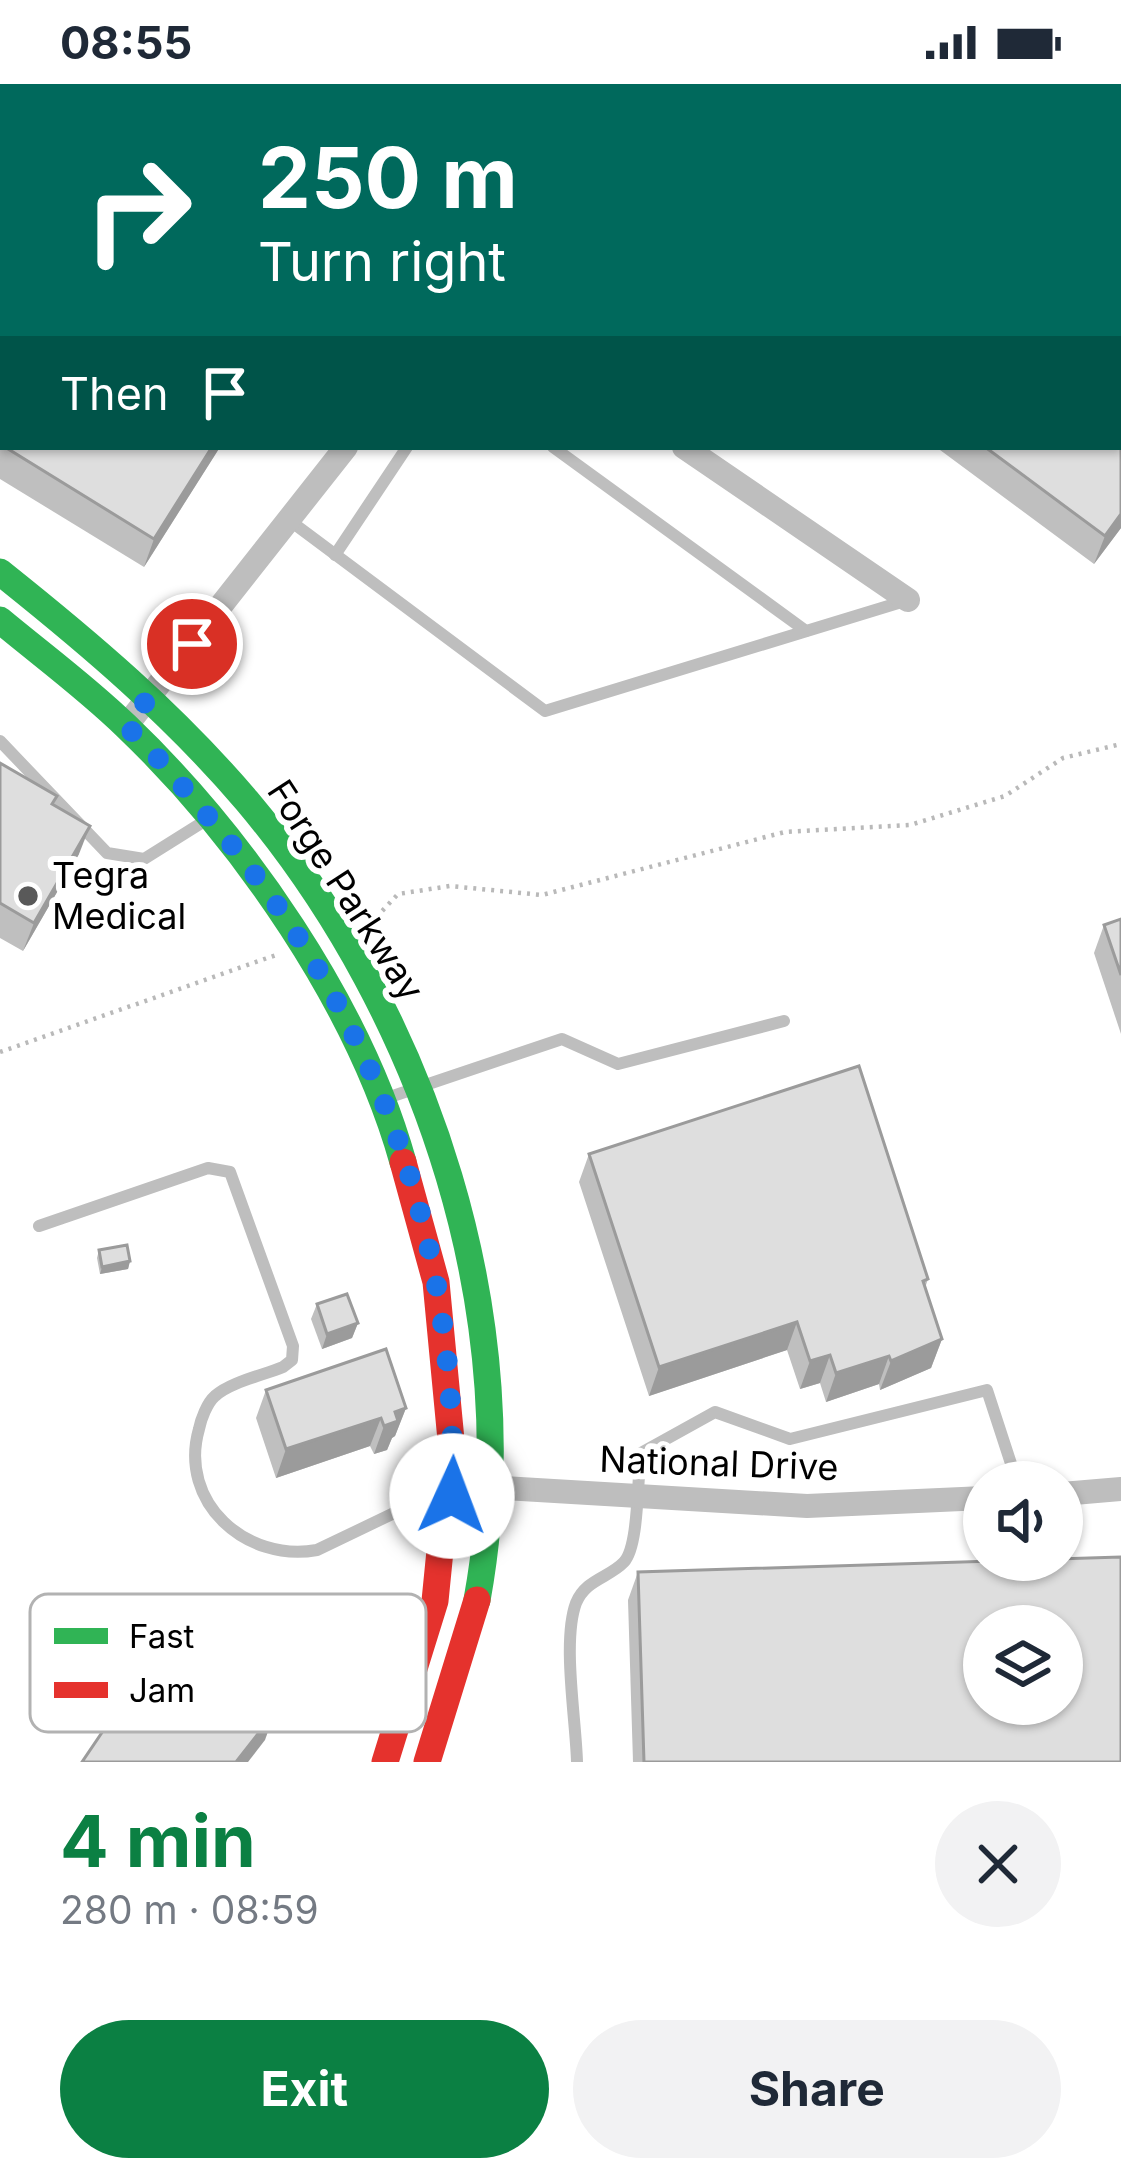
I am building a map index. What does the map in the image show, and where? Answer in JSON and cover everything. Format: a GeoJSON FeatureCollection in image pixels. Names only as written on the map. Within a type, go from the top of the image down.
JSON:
{"type":"FeatureCollection","features":[{"type":"Feature","properties":{"kind":"street"},"geometry":{"type":"LineString","coordinates":[[126,726],[344,450]]}},
{"type":"Feature","properties":{"kind":"street"},"geometry":{"type":"LineString","coordinates":[[688,450],[908,600]]}},
{"type":"Feature","properties":{"kind":"street","name":"Forge Parkway"},"geometry":{"type":"LineString","coordinates":[[0,572],[100,648],[248,801],[352,935],[419,1087],[461,1206],[481,1291],[489,1487],[465,1661],[427,1762]]}},
{"type":"Feature","properties":{"kind":"street","name":"Forge Parkway"},"geometry":{"type":"LineString","coordinates":[[0,620],[126,726],[209,818],[296,949],[383,1100],[432,1245],[447,1327],[454,1412],[442,1580],[426,1642]]}},
{"type":"Feature","properties":{"kind":"street","name":"National Drive"},"geometry":{"type":"LineString","coordinates":[[452,1485],[807,1506],[963,1499]]}},
{"type":"Feature","properties":{"kind":"street"},"geometry":{"type":"LineString","coordinates":[[1083,1492],[1121,1489]]}},
{"type":"Feature","properties":{"kind":"street","name":"Forge Parkway"},"geometry":{"type":"LineString","coordinates":[[385,1762],[398,1732]]}},
{"type":"Feature","properties":{"kind":"lane"},"geometry":{"type":"LineString","coordinates":[[335,555],[405,450]]}},
{"type":"Feature","properties":{"kind":"lane"},"geometry":{"type":"LineString","coordinates":[[558,450],[806,631]]}},
{"type":"Feature","properties":{"kind":"lane"},"geometry":{"type":"LineString","coordinates":[[288,519],[545,711],[908,600]]}},
{"type":"Feature","properties":{"kind":"lane"},"geometry":{"type":"LineString","coordinates":[[0,741],[107,853],[125,860],[144,860],[209,818]]}},
{"type":"Feature","properties":{"kind":"lane"},"geometry":{"type":"LineString","coordinates":[[296,949],[352,935]]}},
{"type":"Feature","properties":{"kind":"lane"},"geometry":{"type":"LineString","coordinates":[[383,1100],[562,1039],[617,1064],[784,1021]]}},
{"type":"Feature","properties":{"kind":"lane"},"geometry":{"type":"LineString","coordinates":[[39,1226],[208,1168],[230,1172],[293,1346],[292,1360],[284,1367],[215,1395],[194,1445],[200,1487],[224,1526],[241,1538],[297,1553],[317,1550],[452,1485]]}},
{"type":"Feature","properties":{"kind":"lane"},"geometry":{"type":"LineString","coordinates":[[578,1762],[572,1622],[578,1599],[598,1575],[623,1564],[636,1540],[633,1499],[641,1453],[715,1412],[790,1439],[987,1390],[1010,1461]]}},
{"type":"Feature","properties":{"kind":"path"},"geometry":{"type":"LineString","coordinates":[[352,935],[398,893],[450,886],[542,895],[785,832],[910,825],[1004,796],[1063,758],[1121,744]]}},
{"type":"Feature","properties":{"kind":"path"},"geometry":{"type":"LineString","coordinates":[[0,1052],[296,949]]}},
{"type":"Feature","properties":{"kind":"building"},"geometry":{"type":"Polygon","coordinates":[[[10,450],[210,450],[154,539],[10,450]]]}},
{"type":"Feature","properties":{"kind":"building"},"geometry":{"type":"Polygon","coordinates":[[[989,450],[1121,450],[1121,514],[1105,536],[989,450]]]}},
{"type":"Feature","properties":{"kind":"building","name":"Tegra Medical"},"geometry":{"type":"Polygon","coordinates":[[[0,763],[57,796],[52,804],[90,826],[34,923],[0,903],[0,763]]]}},
{"type":"Feature","properties":{"kind":"building"},"geometry":{"type":"Polygon","coordinates":[[[1121,919],[1121,975],[1104,925],[1121,919]]]}},
{"type":"Feature","properties":{"kind":"building"},"geometry":{"type":"Polygon","coordinates":[[[859,1066],[928,1279],[923,1281],[942,1339],[891,1361],[889,1356],[836,1373],[830,1355],[810,1361],[797,1322],[659,1367],[589,1154],[859,1066]]]}},
{"type":"Feature","properties":{"kind":"building"},"geometry":{"type":"Polygon","coordinates":[[[127,1245],[130,1261],[102,1267],[99,1250],[127,1245]]]}},
{"type":"Feature","properties":{"kind":"building"},"geometry":{"type":"Polygon","coordinates":[[[347,1294],[358,1323],[327,1334],[317,1304],[347,1294]]]}},
{"type":"Feature","properties":{"kind":"building"},"geometry":{"type":"Polygon","coordinates":[[[386,1349],[406,1408],[395,1412],[398,1421],[384,1426],[381,1418],[286,1449],[266,1390],[386,1349]]]}},
{"type":"Feature","properties":{"kind":"building"},"geometry":{"type":"Polygon","coordinates":[[[1121,1557],[1121,1762],[644,1762],[638,1572],[963,1562],[963,1581],[1083,1581],[1083,1558],[1121,1557]]]}},
{"type":"Feature","properties":{"kind":"building"},"geometry":{"type":"Polygon","coordinates":[[[102,1732],[259,1732],[236,1762],[82,1762],[102,1732]]]}},
{"type":"Feature","properties":{"kind":"traffic: fast"},"geometry":{"type":"LineString","coordinates":[[0,572],[129,680],[247,801],[311,886],[366,977],[413,1075],[449,1176],[474,1281],[488,1388],[489,1494],[477,1600]]}},
{"type":"Feature","properties":{"kind":"traffic: fast"},"geometry":{"type":"LineString","coordinates":[[0,620],[126,726],[170,770],[253,872],[292,927],[358,1043],[403,1162]]}},
{"type":"Feature","properties":{"kind":"traffic: jam"},"geometry":{"type":"LineString","coordinates":[[403,1162],[436,1282],[451,1440],[435,1601],[426,1630]]}},
{"type":"Feature","properties":{"kind":"traffic: jam"},"geometry":{"type":"LineString","coordinates":[[427,1762],[477,1600]]}},
{"type":"Feature","properties":{"kind":"traffic: jam"},"geometry":{"type":"LineString","coordinates":[[385,1762],[394,1732]]}},
{"type":"Feature","properties":{"kind":"place","name":"Tegra Medical"},"geometry":{"type":"Point","coordinates":[28,896]}},
{"type":"Feature","properties":{"kind":"route"},"geometry":{"type":"LineString","coordinates":[[192,644],[126,726],[147,744],[253,870],[322,973],[379,1087],[432,1245],[447,1327],[454,1412],[452,1496]]}}]}
